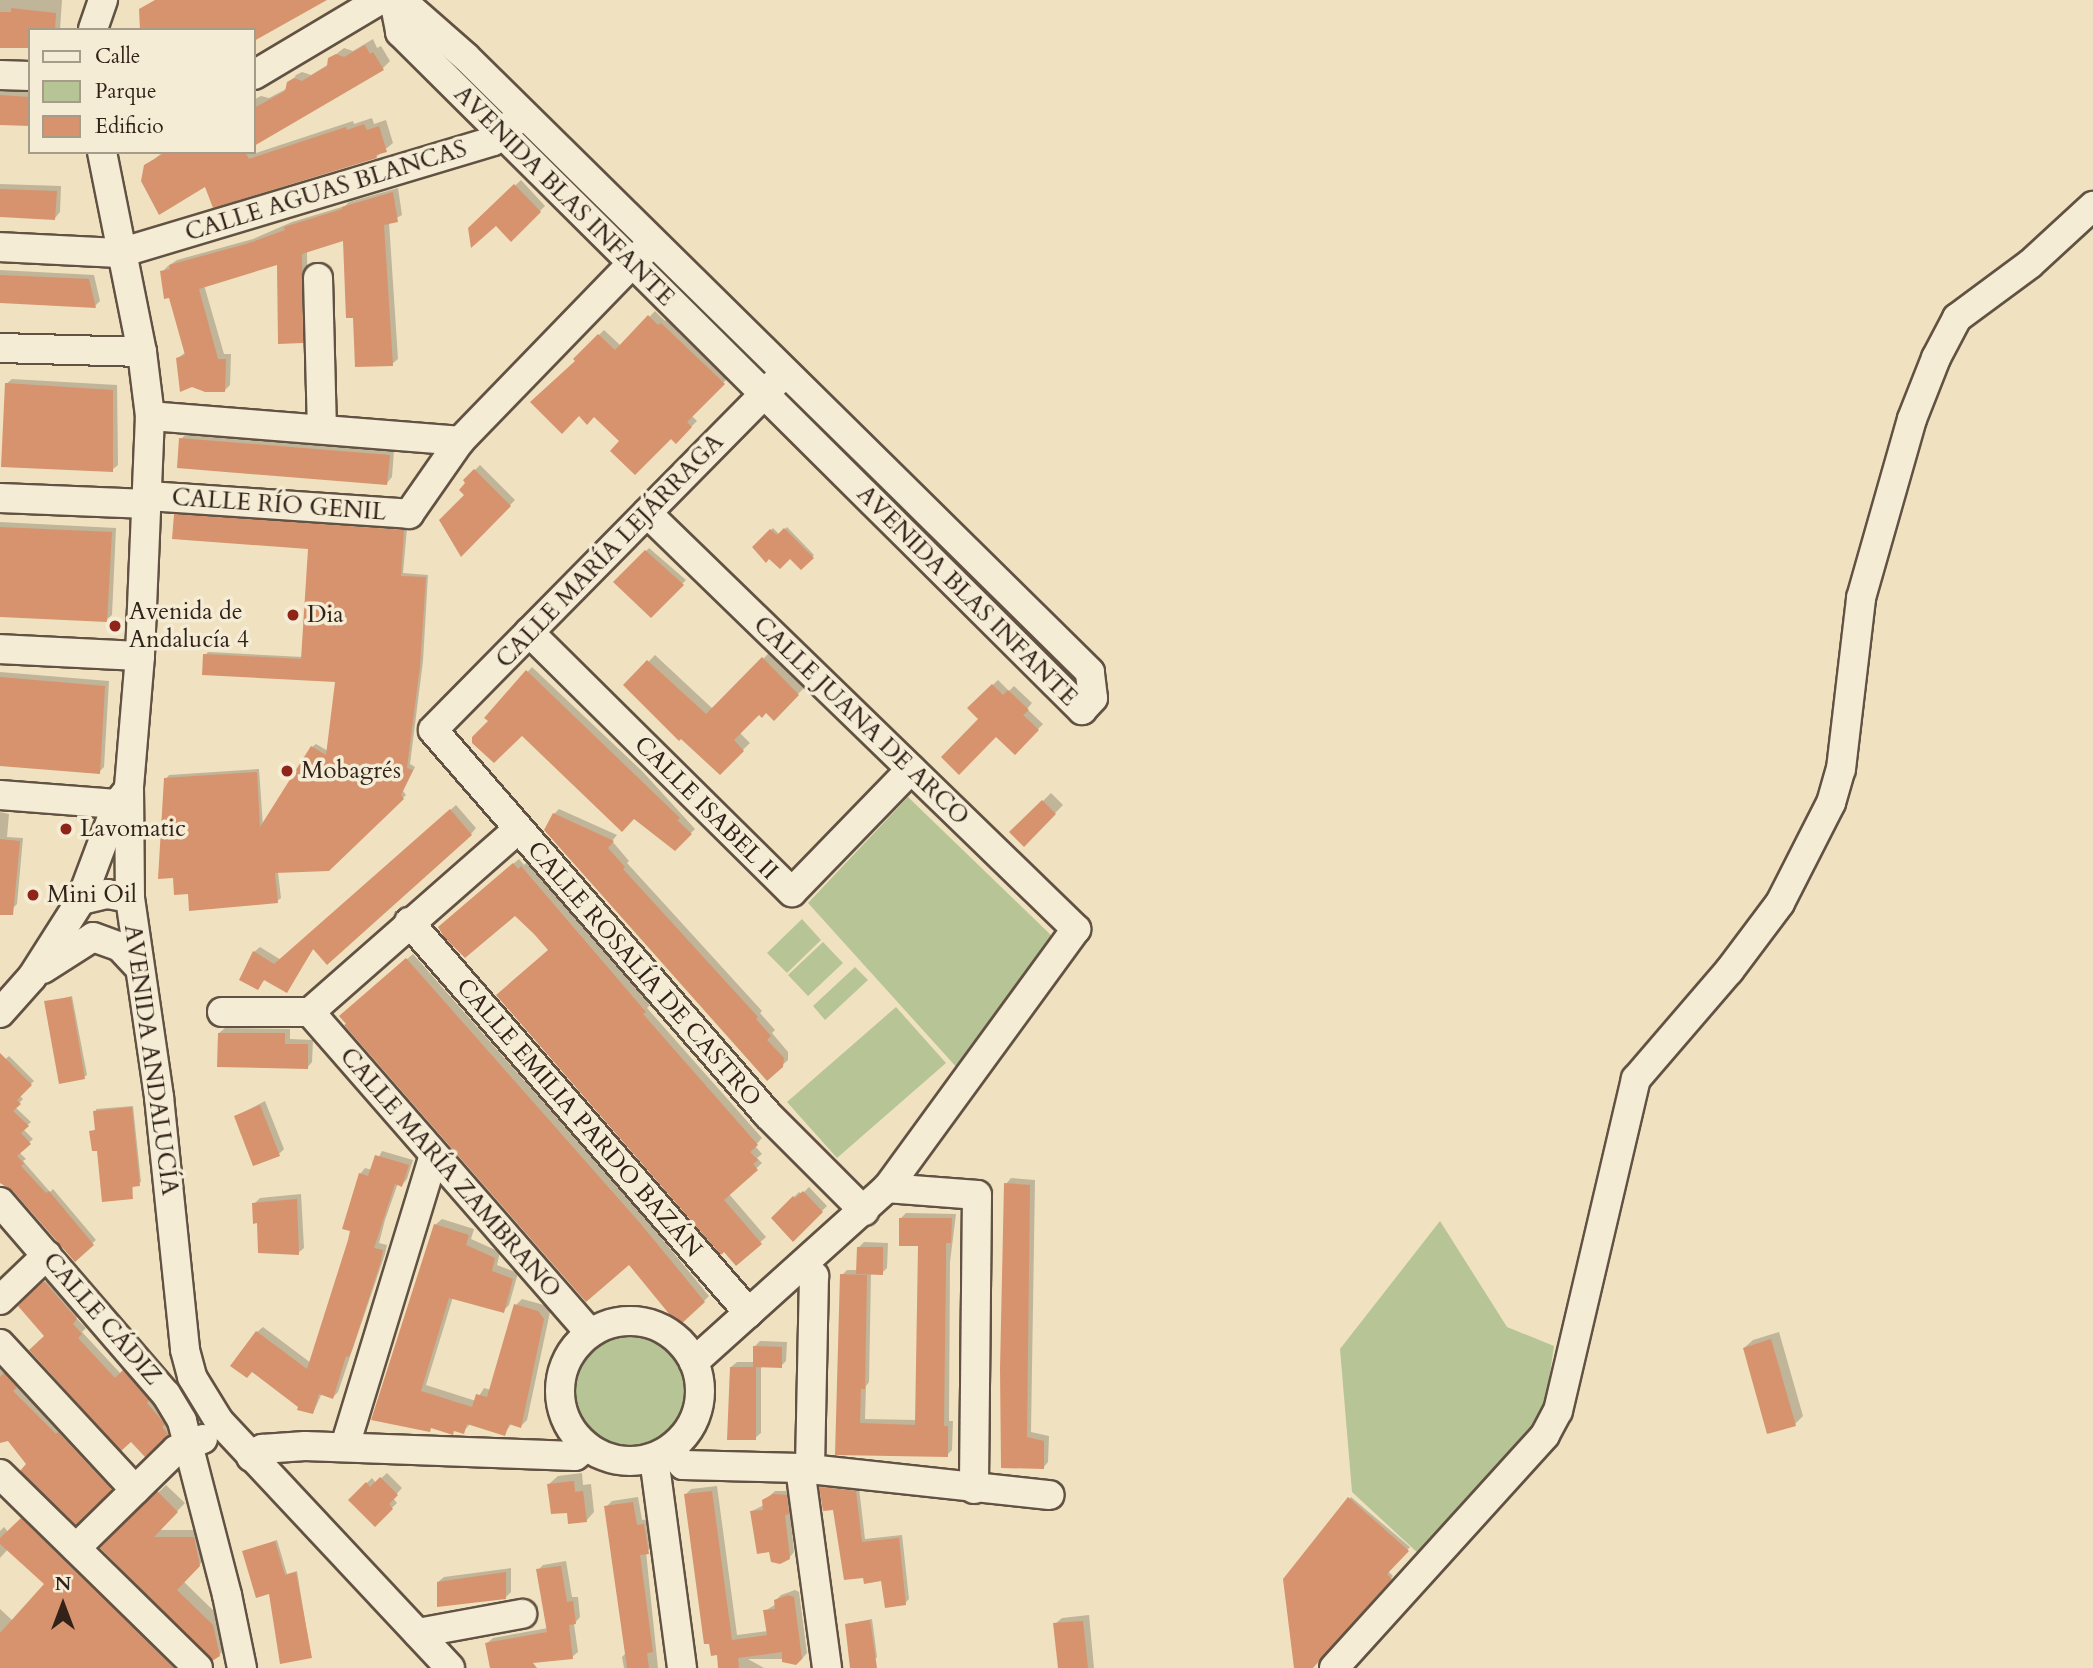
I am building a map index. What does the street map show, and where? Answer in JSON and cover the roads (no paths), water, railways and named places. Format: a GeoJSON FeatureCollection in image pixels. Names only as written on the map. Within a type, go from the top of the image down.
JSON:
{"type":"FeatureCollection","features":[{"type":"Feature","properties":{"kind":"street"},"geometry":{"type":"LineString","coordinates":[[87,0],[93,28]]}},
{"type":"Feature","properties":{"kind":"street"},"geometry":{"type":"LineString","coordinates":[[93,28],[103,0]]}},
{"type":"Feature","properties":{"kind":"street"},"geometry":{"type":"LineString","coordinates":[[256,74],[380,0]]}},
{"type":"Feature","properties":{"kind":"street","name":"AVENIDA BLAS INFANTE"},"geometry":{"type":"LineString","coordinates":[[394,0],[400,32],[500,135],[1082,710],[1093,698],[1090,672],[523,113],[427,20],[401,0]]}},
{"type":"Feature","properties":{"kind":"street"},"geometry":{"type":"LineString","coordinates":[[0,75],[28,76]]}},
{"type":"Feature","properties":{"kind":"street","name":"CALLE AGUAS BLANCAS"},"geometry":{"type":"LineString","coordinates":[[0,247],[120,253],[493,141],[523,113]]}},
{"type":"Feature","properties":{"kind":"street","name":"AVENIDA ANDALUCÍA"},"geometry":{"type":"LineString","coordinates":[[110,156],[120,253],[142,352],[150,416],[139,656],[123,796],[131,908],[159,1097],[188,1363],[219,1420],[450,1668]]}},
{"type":"Feature","properties":{"kind":"street"},"geometry":{"type":"LineString","coordinates":[[1334,1668],[1545,1435],[1558,1411],[1636,1079],[1730,971],[1780,903],[1831,803],[1841,769],[1861,597],[1912,419],[1936,358],[1957,318],[2029,264],[2093,206]]}},
{"type":"Feature","properties":{"kind":"street"},"geometry":{"type":"LineString","coordinates":[[150,416],[460,440],[654,241]]}},
{"type":"Feature","properties":{"kind":"street"},"geometry":{"type":"LineString","coordinates":[[318,278],[322,428]]}},
{"type":"Feature","properties":{"kind":"street"},"geometry":{"type":"LineString","coordinates":[[0,348],[142,352]]}},
{"type":"Feature","properties":{"kind":"street","name":"CALLE MARÍA LEJÁRRAGA"},"geometry":{"type":"LineString","coordinates":[[433,730],[786,372]]}},
{"type":"Feature","properties":{"kind":"street","name":"CALLE RÍO GENIL"},"geometry":{"type":"LineString","coordinates":[[0,498],[148,500],[409,514],[460,440]]}},
{"type":"Feature","properties":{"kind":"street","name":"CALLE JUANA DE ARCO"},"geometry":{"type":"LineString","coordinates":[[647,513],[1076,929],[887,1188]]}},
{"type":"Feature","properties":{"kind":"street","name":"CALLE ISABEL II"},"geometry":{"type":"LineString","coordinates":[[529,632],[792,892],[911,769]]}},
{"type":"Feature","properties":{"kind":"street"},"geometry":{"type":"LineString","coordinates":[[0,649],[139,656]]}},
{"type":"Feature","properties":{"kind":"street","name":"CALLE ROSALÍA DE CASTRO"},"geometry":{"type":"LineString","coordinates":[[433,730],[517,830],[768,1115],[864,1211]]}},
{"type":"Feature","properties":{"kind":"street"},"geometry":{"type":"LineString","coordinates":[[0,794],[123,796],[81,900],[32,977],[0,1013]]}},
{"type":"Feature","properties":{"kind":"street"},"geometry":{"type":"LineString","coordinates":[[222,1012],[310,1012],[409,922],[517,830]]}},
{"type":"Feature","properties":{"kind":"street"},"geometry":{"type":"LineString","coordinates":[[32,977],[131,908],[107,894],[81,900]]}},
{"type":"Feature","properties":{"kind":"street","name":"CALLE EMILIA PARDO BAZÁN"},"geometry":{"type":"LineString","coordinates":[[409,922],[748,1313]]}},
{"type":"Feature","properties":{"kind":"street"},"geometry":{"type":"LineString","coordinates":[[93,937],[120,947],[138,966]]}},
{"type":"Feature","properties":{"kind":"street","name":"CALLE MARÍA ZAMBRANO"},"geometry":{"type":"LineString","coordinates":[[310,1012],[590,1333]]}},
{"type":"Feature","properties":{"kind":"street"},"geometry":{"type":"LineString","coordinates":[[345,1446],[435,1155]]}},
{"type":"Feature","properties":{"kind":"street"},"geometry":{"type":"LineString","coordinates":[[694,1362],[887,1188],[977,1195],[974,1489]]}},
{"type":"Feature","properties":{"kind":"street","name":"CALLE CÁDIZ"},"geometry":{"type":"LineString","coordinates":[[0,1202],[166,1394],[185,1433]]}},
{"type":"Feature","properties":{"kind":"street"},"geometry":{"type":"LineString","coordinates":[[0,1300],[47,1255]]}},
{"type":"Feature","properties":{"kind":"street"},"geometry":{"type":"LineString","coordinates":[[803,1265],[814,1276],[805,1469],[827,1668]]}},
{"type":"Feature","properties":{"kind":"street"},"geometry":{"type":"LineString","coordinates":[[618,1323],[649,1324],[668,1332],[684,1346],[694,1362],[701,1397],[696,1417],[685,1435],[662,1454],[630,1462],[607,1458],[586,1447],[571,1431],[562,1413],[559,1394],[561,1375],[568,1358],[590,1333],[618,1323]]}},
{"type":"Feature","properties":{"kind":"street"},"geometry":{"type":"LineString","coordinates":[[0,1344],[135,1489]]}},
{"type":"Feature","properties":{"kind":"street"},"geometry":{"type":"LineString","coordinates":[[143,1367],[159,1374],[167,1372],[179,1361],[188,1363],[185,1433],[227,1594],[242,1668]]}},
{"type":"Feature","properties":{"kind":"street"},"geometry":{"type":"LineString","coordinates":[[76,1548],[176,1450],[185,1433]]}},
{"type":"Feature","properties":{"kind":"street"},"geometry":{"type":"LineString","coordinates":[[185,1433],[213,1436],[244,1449],[345,1446],[575,1456],[586,1447]]}},
{"type":"Feature","properties":{"kind":"street"},"geometry":{"type":"LineString","coordinates":[[291,1497],[294,1464],[305,1446]]}},
{"type":"Feature","properties":{"kind":"street"},"geometry":{"type":"LineString","coordinates":[[662,1454],[683,1465],[805,1469],[1050,1495]]}},
{"type":"Feature","properties":{"kind":"street"},"geometry":{"type":"LineString","coordinates":[[662,1454],[682,1668]]}},
{"type":"Feature","properties":{"kind":"street"},"geometry":{"type":"LineString","coordinates":[[0,1474],[198,1668]]}},
{"type":"Feature","properties":{"kind":"street"},"geometry":{"type":"LineString","coordinates":[[418,1633],[523,1614]]}},
{"type":"Feature","properties":{"kind":"place","name":"Dia"},"geometry":{"type":"Point","coordinates":[293,615]}},
{"type":"Feature","properties":{"kind":"place","name":"Avenida de Andalucía 4"},"geometry":{"type":"Point","coordinates":[115,626]}},
{"type":"Feature","properties":{"kind":"place","name":"Mobagrés"},"geometry":{"type":"Point","coordinates":[287,771]}},
{"type":"Feature","properties":{"kind":"place","name":"Lavomatic"},"geometry":{"type":"Point","coordinates":[66,829]}},
{"type":"Feature","properties":{"kind":"place","name":"Mini Oil"},"geometry":{"type":"Point","coordinates":[33,895]}}]}
